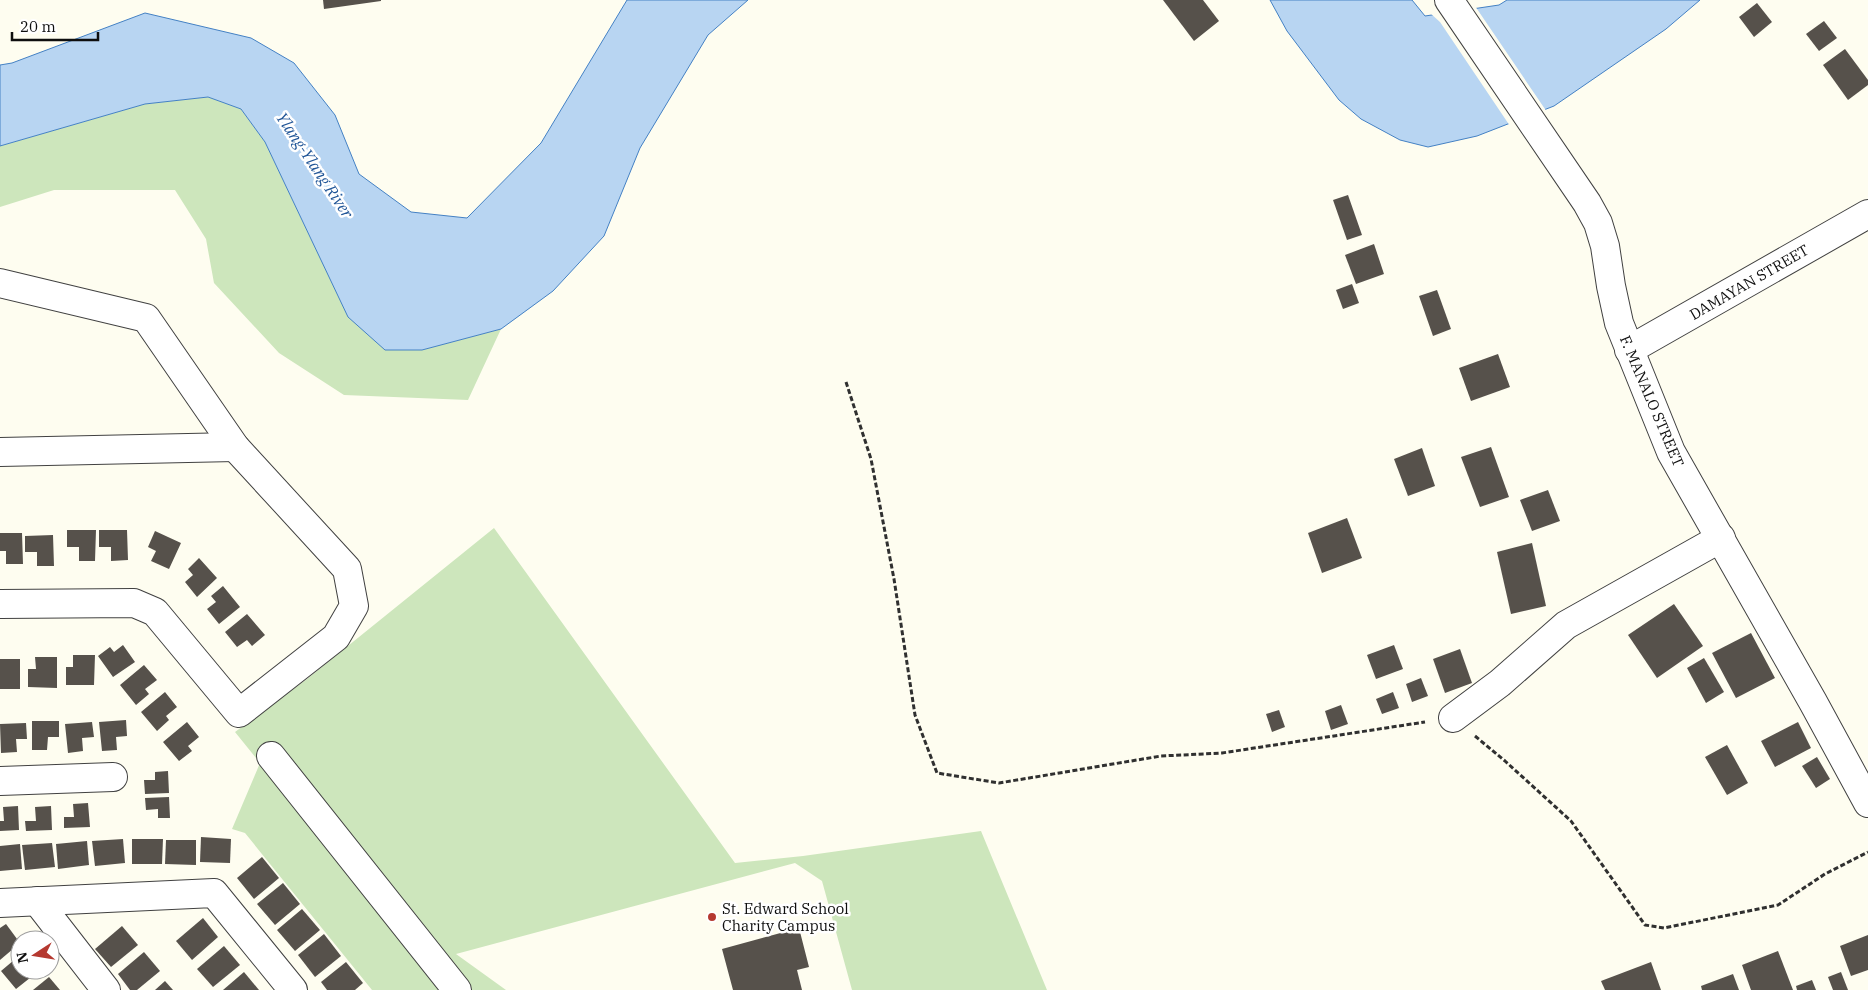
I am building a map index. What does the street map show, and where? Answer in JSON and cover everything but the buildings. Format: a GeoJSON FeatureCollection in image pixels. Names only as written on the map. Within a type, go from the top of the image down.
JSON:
{"type":"FeatureCollection","features":[{"type":"Feature","properties":{"kind":"street","name":"F. MANALO STREET"},"geometry":{"type":"LineString","coordinates":[[1449,0],[1587,203],[1598,223],[1605,246],[1614,305],[1629,350],[1671,452],[1868,802]]}},
{"type":"Feature","properties":{"kind":"street","name":"DAMAYAN STREET"},"geometry":{"type":"LineString","coordinates":[[1629,350],[1868,214]]}},
{"type":"Feature","properties":{"kind":"street"},"geometry":{"type":"LineString","coordinates":[[0,283],[146,318],[235,447],[347,569],[354,606],[336,637],[239,713],[155,612],[134,603],[0,604]]}},
{"type":"Feature","properties":{"kind":"street"},"geometry":{"type":"LineString","coordinates":[[0,452],[235,447]]}},
{"type":"Feature","properties":{"kind":"street"},"geometry":{"type":"LineString","coordinates":[[1453,718],[1500,683],[1566,625],[1721,538]]}},
{"type":"Feature","properties":{"kind":"street"},"geometry":{"type":"LineString","coordinates":[[271,756],[457,990]]}},
{"type":"Feature","properties":{"kind":"street"},"geometry":{"type":"LineString","coordinates":[[0,781],[113,778]]}},
{"type":"Feature","properties":{"kind":"street"},"geometry":{"type":"LineString","coordinates":[[0,903],[214,893],[293,990]]}},
{"type":"Feature","properties":{"kind":"street"},"geometry":{"type":"LineString","coordinates":[[37,901],[106,990]]}},
{"type":"Feature","properties":{"kind":"path"},"geometry":{"type":"LineString","coordinates":[[846,382],[871,459],[894,579],[915,715],[936,773],[999,783],[1162,756],[1222,753],[1453,718],[1506,761],[1571,821],[1645,925],[1664,928],[1778,905],[1825,874],[1868,852]]}},
{"type":"Feature","properties":{"kind":"green space"},"geometry":{"type":"Polygon","coordinates":[[[208,97],[241,109],[265,142],[312,241],[422,350],[501,329],[468,400],[344,395],[279,353],[214,283],[206,239],[175,190],[54,190],[0,207],[0,146],[145,104],[208,97]]]}},
{"type":"Feature","properties":{"kind":"green space"},"geometry":{"type":"Polygon","coordinates":[[[494,528],[735,863],[803,856],[981,831],[1047,990],[852,990],[822,881],[795,863],[456,954],[506,990],[372,990],[245,833],[232,829],[260,763],[235,732],[307,679],[494,528]]]}},
{"type":"Feature","properties":{"kind":"water","name":"Ylang-Ylang River"},"geometry":{"type":"Polygon","coordinates":[[[627,0],[748,0],[708,35],[640,148],[604,236],[553,291],[501,329],[422,350],[385,350],[348,317],[265,142],[241,109],[208,97],[145,104],[0,146],[0,65],[12,63],[145,13],[251,38],[294,63],[335,115],[359,174],[411,212],[467,218],[541,143],[627,0]]]}},
{"type":"Feature","properties":{"kind":"water"},"geometry":{"type":"Polygon","coordinates":[[[1270,0],[1412,0],[1425,16],[1499,5],[1507,0],[1700,0],[1666,29],[1554,106],[1477,136],[1428,147],[1400,140],[1361,119],[1339,100],[1287,31],[1270,0]]]}},
{"type":"Feature","properties":{"kind":"pier"},"geometry":{"type":"Polygon","coordinates":[[[1475,6],[1547,112],[1510,126],[1440,22],[1430,13],[1475,6]]]}},
{"type":"Feature","properties":{"kind":"place","name":"St. Edward School Charity Campus"},"geometry":{"type":"Point","coordinates":[712,917]}}]}
